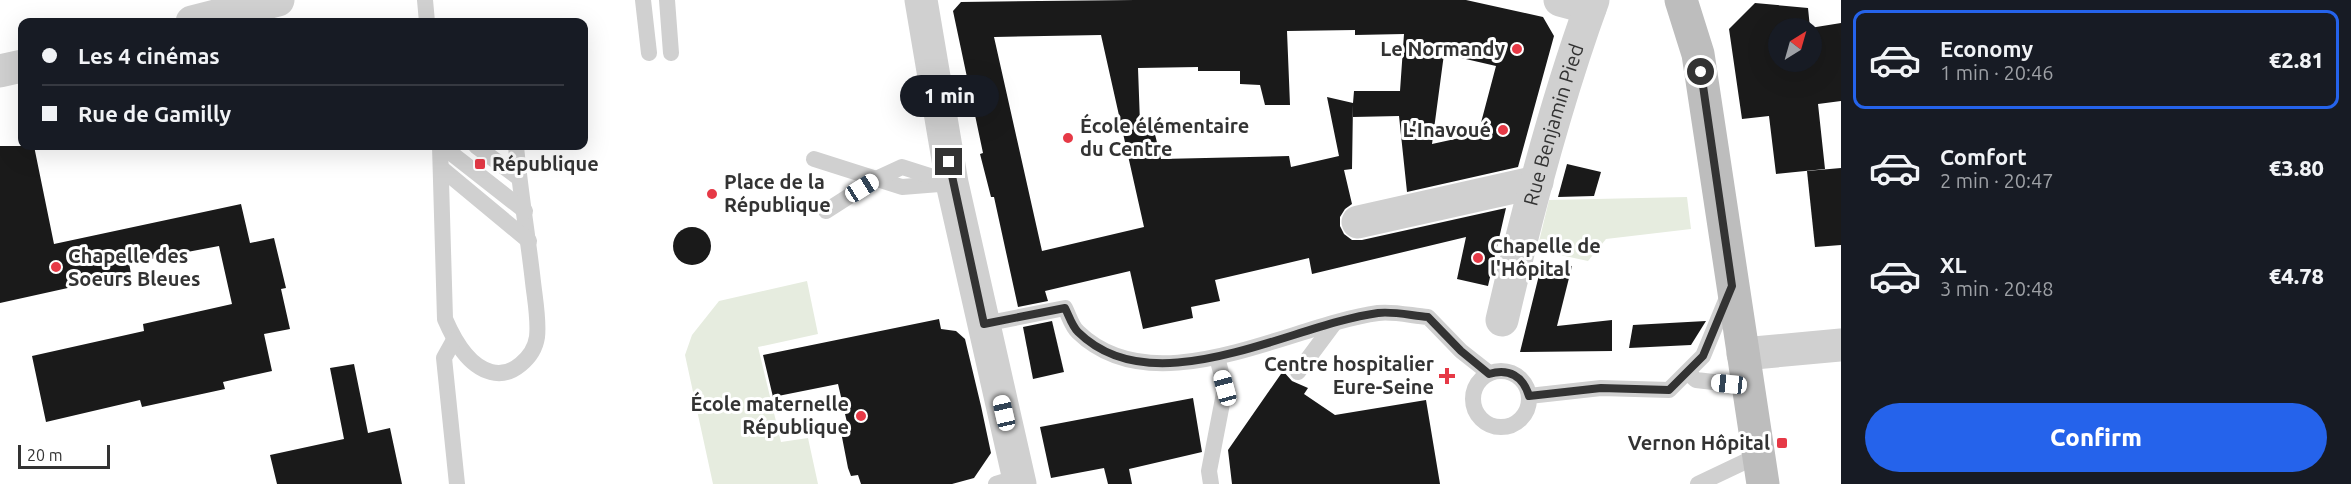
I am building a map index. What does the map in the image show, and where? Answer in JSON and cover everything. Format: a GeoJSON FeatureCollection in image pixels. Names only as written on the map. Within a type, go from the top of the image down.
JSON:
{"type":"FeatureCollection","features":[{"type":"Feature","properties":{"kind":"main road"},"geometry":{"type":"LineString","coordinates":[[1681,0],[1698,54],[1761,470]]}},
{"type":"Feature","properties":{"kind":"street"},"geometry":{"type":"LineString","coordinates":[[208,18],[278,0]]}},
{"type":"Feature","properties":{"kind":"street"},"geometry":{"type":"LineString","coordinates":[[921,0],[952,183],[984,324],[1011,482]]}},
{"type":"Feature","properties":{"kind":"street","name":"Rue Benjamin Pied"},"geometry":{"type":"LineString","coordinates":[[1502,320],[1577,38],[1581,3]]}},
{"type":"Feature","properties":{"kind":"street"},"geometry":{"type":"LineString","coordinates":[[0,71],[18,67]]}},
{"type":"Feature","properties":{"kind":"street"},"geometry":{"type":"LineString","coordinates":[[1358,222],[1537,182]]}},
{"type":"Feature","properties":{"kind":"street"},"geometry":{"type":"LineString","coordinates":[[1743,354],[1841,345]]}},
{"type":"Feature","properties":{"kind":"lane"},"geometry":{"type":"LineString","coordinates":[[424,0],[426,18]]}},
{"type":"Feature","properties":{"kind":"lane"},"geometry":{"type":"LineString","coordinates":[[643,0],[649,53]]}},
{"type":"Feature","properties":{"kind":"lane"},"geometry":{"type":"LineString","coordinates":[[667,0],[671,53]]}},
{"type":"Feature","properties":{"kind":"lane"},"geometry":{"type":"LineString","coordinates":[[441,150],[445,319],[454,340],[481,369],[497,374],[515,369],[529,355],[537,339],[529,241],[516,150]]}},
{"type":"Feature","properties":{"kind":"lane"},"geometry":{"type":"LineString","coordinates":[[446,150],[525,211]]}},
{"type":"Feature","properties":{"kind":"lane"},"geometry":{"type":"LineString","coordinates":[[481,150],[519,178]]}},
{"type":"Feature","properties":{"kind":"lane"},"geometry":{"type":"LineString","coordinates":[[814,159],[876,179]]}},
{"type":"Feature","properties":{"kind":"lane"},"geometry":{"type":"LineString","coordinates":[[826,211],[876,179],[902,167],[952,183]]}},
{"type":"Feature","properties":{"kind":"lane"},"geometry":{"type":"LineString","coordinates":[[441,168],[529,241]]}},
{"type":"Feature","properties":{"kind":"lane"},"geometry":{"type":"LineString","coordinates":[[1529,396],[1601,388],[1669,390],[1703,356],[1732,286]]}},
{"type":"Feature","properties":{"kind":"lane"},"geometry":{"type":"LineString","coordinates":[[984,324],[1065,308],[1076,331],[1108,355],[1138,363],[1216,357],[1379,313],[1428,317],[1461,351],[1489,374]]}},
{"type":"Feature","properties":{"kind":"lane"},"geometry":{"type":"LineString","coordinates":[[1298,372],[1332,325]]}},
{"type":"Feature","properties":{"kind":"lane"},"geometry":{"type":"LineString","coordinates":[[454,340],[444,358],[457,484]]}},
{"type":"Feature","properties":{"kind":"lane"},"geometry":{"type":"LineString","coordinates":[[1211,484],[1209,471],[1225,388],[1216,357]]}},
{"type":"Feature","properties":{"kind":"lane"},"geometry":{"type":"LineString","coordinates":[[1507,372],[1522,380],[1529,396],[1525,415],[1518,422],[1500,428],[1482,422],[1473,405],[1472,396],[1481,379],[1489,374],[1507,372]]}},
{"type":"Feature","properties":{"kind":"lane"},"geometry":{"type":"LineString","coordinates":[[1688,373],[1695,381],[1748,386]]}},
{"type":"Feature","properties":{"kind":"lane"},"geometry":{"type":"LineString","coordinates":[[1698,484],[1761,470]]}},
{"type":"Feature","properties":{"kind":"shaded area"},"geometry":{"type":"Polygon","coordinates":[[[1687,197],[1691,229],[1606,239],[1588,261],[1537,250],[1549,200],[1687,197]]]}},
{"type":"Feature","properties":{"kind":"shaded area"},"geometry":{"type":"Polygon","coordinates":[[[807,281],[818,334],[758,347],[781,442],[808,438],[818,484],[713,484],[685,355],[692,335],[719,301],[807,281]]]}},
{"type":"Feature","properties":{"kind":"building"},"geometry":{"type":"Polygon","coordinates":[[[1466,0],[1543,17],[1554,36],[1518,167],[1407,192],[1399,116],[1353,117],[1353,104],[1352,169],[1344,170],[1352,204],[1340,217],[1340,226],[1344,234],[1352,240],[1362,240],[1506,208],[1488,286],[1457,279],[1466,237],[1312,274],[1309,258],[1215,280],[1220,301],[1191,307],[1193,318],[1143,329],[1130,271],[1045,291],[1048,301],[1018,307],[994,197],[991,197],[980,154],[983,153],[953,11],[961,2],[1466,0]],[[1355,30],[1287,31],[1290,105],[1265,105],[1260,85],[1240,84],[1240,71],[1198,71],[1198,67],[1138,68],[1140,123],[1152,122],[1161,159],[1289,156],[1291,167],[1339,156],[1327,97],[1353,103],[1354,91],[1400,91],[1404,34],[1355,35],[1355,30]],[[1101,35],[994,37],[1042,251],[1144,227],[1101,35]],[[1444,54],[1432,144],[1478,134],[1496,66],[1444,54]]]}},
{"type":"Feature","properties":{"kind":"building"},"geometry":{"type":"Polygon","coordinates":[[[1755,3],[1808,8],[1809,18],[1768,18],[1768,72],[1822,72],[1822,26],[1841,23],[1841,101],[1818,104],[1825,169],[1776,174],[1769,116],[1742,119],[1729,29],[1755,3]]]}},
{"type":"Feature","properties":{"kind":"building"},"geometry":{"type":"Polygon","coordinates":[[[0,146],[18,146],[18,150],[35,150],[54,244],[241,204],[250,243],[274,238],[286,288],[281,289],[290,329],[264,334],[272,371],[223,382],[225,389],[142,407],[140,400],[46,422],[32,356],[144,331],[143,324],[232,304],[219,246],[129,263],[131,274],[0,303],[0,146]]]}},
{"type":"Feature","properties":{"kind":"building"},"geometry":{"type":"Polygon","coordinates":[[[1567,164],[1601,172],[1594,196],[1558,197],[1567,164]]]}},
{"type":"Feature","properties":{"kind":"building"},"geometry":{"type":"Polygon","coordinates":[[[1841,168],[1841,245],[1815,247],[1807,171],[1841,168]]]}},
{"type":"Feature","properties":{"kind":"building"},"geometry":{"type":"Polygon","coordinates":[[[692,227],[705,233],[711,246],[705,259],[692,265],[679,259],[673,246],[679,233],[692,227]]]}},
{"type":"Feature","properties":{"kind":"building"},"geometry":{"type":"Polygon","coordinates":[[[1542,263],[1572,266],[1557,326],[1612,320],[1612,351],[1520,352],[1542,263]]]}},
{"type":"Feature","properties":{"kind":"building"},"geometry":{"type":"Polygon","coordinates":[[[939,319],[941,329],[956,331],[965,339],[981,406],[991,453],[974,478],[952,484],[861,484],[858,475],[851,476],[848,468],[841,432],[849,431],[838,384],[773,397],[763,355],[939,319]]]}},
{"type":"Feature","properties":{"kind":"building"},"geometry":{"type":"Polygon","coordinates":[[[1052,321],[1064,372],[1033,379],[1023,327],[1052,321]]]}},
{"type":"Feature","properties":{"kind":"building"},"geometry":{"type":"Polygon","coordinates":[[[1706,321],[1691,345],[1629,348],[1633,325],[1706,321]]]}},
{"type":"Feature","properties":{"kind":"building"},"geometry":{"type":"Polygon","coordinates":[[[354,364],[368,433],[390,428],[402,484],[277,484],[270,455],[344,439],[330,368],[354,364]]]}},
{"type":"Feature","properties":{"kind":"building"},"geometry":{"type":"Polygon","coordinates":[[[1283,371],[1292,381],[1308,388],[1304,394],[1335,415],[1426,400],[1440,484],[1232,484],[1228,450],[1283,371]]]}},
{"type":"Feature","properties":{"kind":"building"},"geometry":{"type":"Polygon","coordinates":[[[1193,398],[1202,452],[1129,469],[1132,484],[1108,484],[1104,468],[1051,478],[1040,427],[1193,398]]]}},
{"type":"Feature","properties":{"kind":"place","name":"Le Normandy"},"geometry":{"type":"Point","coordinates":[1517,49]}},
{"type":"Feature","properties":{"kind":"place","name":"L’Inavoué"},"geometry":{"type":"Point","coordinates":[1503,130]}},
{"type":"Feature","properties":{"kind":"place","name":"École élémentaire du Centre"},"geometry":{"type":"Point","coordinates":[1068,138]}},
{"type":"Feature","properties":{"kind":"place","name":"République"},"geometry":{"type":"Point","coordinates":[480,164]}},
{"type":"Feature","properties":{"kind":"place","name":"Place de la République"},"geometry":{"type":"Point","coordinates":[712,194]}},
{"type":"Feature","properties":{"kind":"place","name":"Chapelle de l'Hôpital"},"geometry":{"type":"Point","coordinates":[1478,258]}},
{"type":"Feature","properties":{"kind":"place","name":"Chapelle des Soeurs Bleues"},"geometry":{"type":"Point","coordinates":[56,267]}},
{"type":"Feature","properties":{"kind":"place","name":"Centre hospitalier Eure-Seine"},"geometry":{"type":"Point","coordinates":[1447,376]}},
{"type":"Feature","properties":{"kind":"place","name":"École maternelle République"},"geometry":{"type":"Point","coordinates":[861,416]}},
{"type":"Feature","properties":{"kind":"place","name":"Vernon Hôpital"},"geometry":{"type":"Point","coordinates":[1782,443]}},
{"type":"Feature","properties":{"kind":"route"},"geometry":{"type":"LineString","coordinates":[[949,162],[984,324],[1065,308],[1076,331],[1108,355],[1138,363],[1216,357],[1379,313],[1428,317],[1461,351],[1489,374],[1498,371],[1507,372],[1522,380],[1529,396],[1601,388],[1669,390],[1703,356],[1732,286],[1701,72]]}}]}
